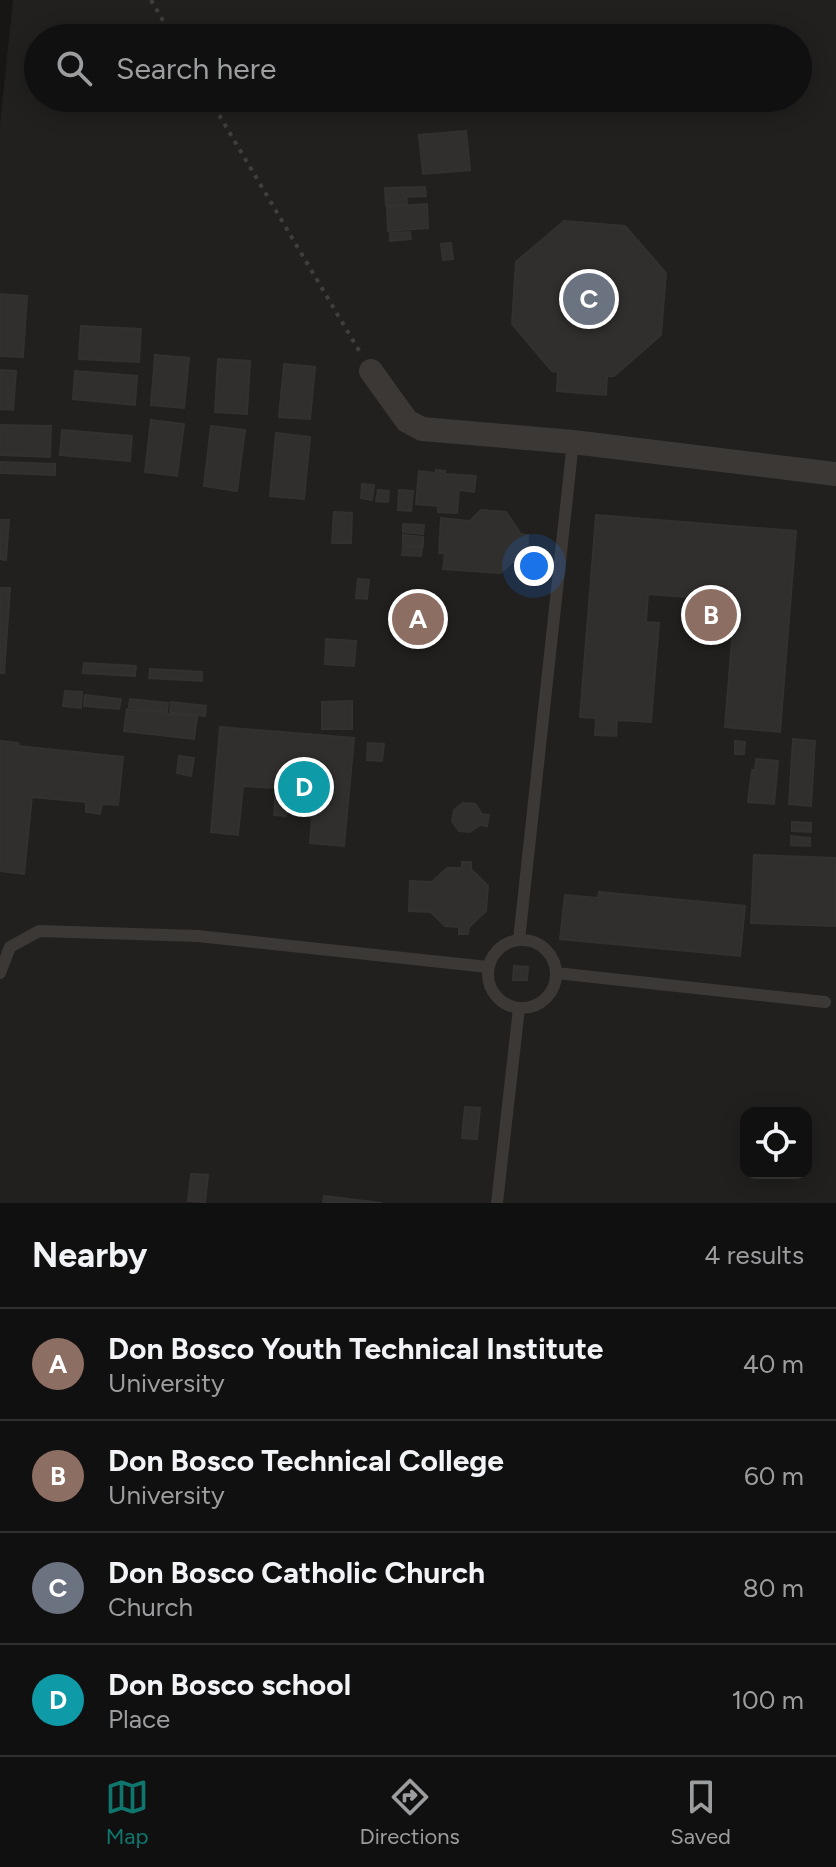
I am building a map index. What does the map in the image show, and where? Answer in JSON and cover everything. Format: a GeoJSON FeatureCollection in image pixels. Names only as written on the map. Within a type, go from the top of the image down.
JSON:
{"type":"FeatureCollection","features":[{"type":"Feature","properties":{"kind":"street"},"geometry":{"type":"LineString","coordinates":[[371,371],[407,421],[422,429],[573,442],[836,474]]}},
{"type":"Feature","properties":{"kind":"lane"},"geometry":{"type":"LineString","coordinates":[[519,940],[573,442]]}},
{"type":"Feature","properties":{"kind":"lane"},"geometry":{"type":"LineString","coordinates":[[0,973],[10,947],[39,931],[198,936],[488,967]]}},
{"type":"Feature","properties":{"kind":"lane"},"geometry":{"type":"LineString","coordinates":[[533,941],[545,948],[553,960],[556,973],[553,987],[545,999],[533,1006],[519,1008],[505,1004],[494,994],[488,967],[499,948],[509,942],[533,941]]}},
{"type":"Feature","properties":{"kind":"lane"},"geometry":{"type":"LineString","coordinates":[[556,973],[825,1002]]}},
{"type":"Feature","properties":{"kind":"lane"},"geometry":{"type":"LineString","coordinates":[[497,1203],[519,1008]]}},
{"type":"Feature","properties":{"kind":"path"},"geometry":{"type":"LineString","coordinates":[[151,0],[165,24]]}},
{"type":"Feature","properties":{"kind":"path"},"geometry":{"type":"LineString","coordinates":[[217,112],[371,371]]}},
{"type":"Feature","properties":{"kind":"shaded area"},"geometry":{"type":"Polygon","coordinates":[[[13,0],[836,0],[836,1203],[0,1203],[0,125],[13,0]]]}},
{"type":"Feature","properties":{"kind":"building"},"geometry":{"type":"Polygon","coordinates":[[[466,131],[470,170],[423,174],[419,135],[466,131]]]}},
{"type":"Feature","properties":{"kind":"building"},"geometry":{"type":"Polygon","coordinates":[[[425,187],[426,196],[406,197],[407,204],[386,205],[385,188],[425,187]]]}},
{"type":"Feature","properties":{"kind":"building"},"geometry":{"type":"Polygon","coordinates":[[[427,204],[428,228],[388,231],[387,207],[427,204]]]}},
{"type":"Feature","properties":{"kind":"building"},"geometry":{"type":"Polygon","coordinates":[[[564,221],[625,226],[666,273],[661,335],[614,376],[607,376],[606,395],[557,391],[558,372],[552,371],[512,324],[516,262],[564,221]]]}},
{"type":"Feature","properties":{"kind":"building"},"geometry":{"type":"Polygon","coordinates":[[[410,232],[411,239],[390,241],[390,233],[410,232]]]}},
{"type":"Feature","properties":{"kind":"building"},"geometry":{"type":"Polygon","coordinates":[[[451,243],[453,259],[443,260],[441,244],[451,243]]]}},
{"type":"Feature","properties":{"kind":"building"},"geometry":{"type":"Polygon","coordinates":[[[0,294],[27,296],[23,357],[0,356],[0,294]]]}},
{"type":"Feature","properties":{"kind":"building"},"geometry":{"type":"Polygon","coordinates":[[[81,326],[141,329],[139,362],[79,359],[81,326]]]}},
{"type":"Feature","properties":{"kind":"building"},"geometry":{"type":"Polygon","coordinates":[[[155,355],[189,358],[184,408],[151,405],[155,355]]]}},
{"type":"Feature","properties":{"kind":"building"},"geometry":{"type":"Polygon","coordinates":[[[218,359],[250,361],[247,414],[215,412],[218,359]]]}},
{"type":"Feature","properties":{"kind":"building"},"geometry":{"type":"Polygon","coordinates":[[[284,364],[315,367],[310,419],[279,417],[284,364]]]}},
{"type":"Feature","properties":{"kind":"building"},"geometry":{"type":"Polygon","coordinates":[[[0,370],[16,371],[13,410],[0,409],[0,370]]]}},
{"type":"Feature","properties":{"kind":"building"},"geometry":{"type":"Polygon","coordinates":[[[75,371],[137,376],[135,405],[73,399],[75,371]]]}},
{"type":"Feature","properties":{"kind":"building"},"geometry":{"type":"Polygon","coordinates":[[[151,420],[184,424],[177,476],[145,472],[151,420]]]}},
{"type":"Feature","properties":{"kind":"building"},"geometry":{"type":"Polygon","coordinates":[[[0,425],[51,426],[50,457],[0,455],[0,425]]]}},
{"type":"Feature","properties":{"kind":"building"},"geometry":{"type":"Polygon","coordinates":[[[211,426],[245,430],[237,491],[204,486],[211,426]]]}},
{"type":"Feature","properties":{"kind":"building"},"geometry":{"type":"Polygon","coordinates":[[[62,430],[132,436],[130,461],[60,455],[62,430]]]}},
{"type":"Feature","properties":{"kind":"building"},"geometry":{"type":"Polygon","coordinates":[[[276,433],[310,437],[304,499],[270,496],[276,433]]]}},
{"type":"Feature","properties":{"kind":"building"},"geometry":{"type":"Polygon","coordinates":[[[0,462],[55,464],[55,475],[0,473],[0,462]]]}},
{"type":"Feature","properties":{"kind":"building"},"geometry":{"type":"Polygon","coordinates":[[[436,470],[445,471],[445,474],[476,476],[474,492],[459,490],[457,513],[438,512],[438,506],[416,504],[419,471],[436,473],[436,470]]]}},
{"type":"Feature","properties":{"kind":"building"},"geometry":{"type":"Polygon","coordinates":[[[362,484],[374,485],[372,500],[361,498],[362,484]]]}},
{"type":"Feature","properties":{"kind":"building"},"geometry":{"type":"Polygon","coordinates":[[[378,490],[389,491],[388,502],[376,501],[378,490]]]}},
{"type":"Feature","properties":{"kind":"building"},"geometry":{"type":"Polygon","coordinates":[[[399,490],[413,491],[411,511],[398,510],[399,490]]]}},
{"type":"Feature","properties":{"kind":"building"},"geometry":{"type":"Polygon","coordinates":[[[481,510],[506,512],[521,534],[528,535],[527,559],[516,559],[500,573],[443,569],[445,553],[439,553],[441,518],[470,521],[481,510]]]}},
{"type":"Feature","properties":{"kind":"building"},"geometry":{"type":"Polygon","coordinates":[[[334,512],[352,513],[351,543],[332,543],[334,512]]]}},
{"type":"Feature","properties":{"kind":"building"},"geometry":{"type":"Polygon","coordinates":[[[596,515],[796,531],[780,732],[725,727],[735,601],[648,594],[646,622],[659,623],[651,722],[617,720],[616,736],[595,735],[596,718],[580,717],[596,515]]]}},
{"type":"Feature","properties":{"kind":"building"},"geometry":{"type":"Polygon","coordinates":[[[0,520],[9,520],[6,560],[0,559],[0,520]]]}},
{"type":"Feature","properties":{"kind":"building"},"geometry":{"type":"Polygon","coordinates":[[[403,524],[424,525],[423,534],[403,532],[403,524]]]}},
{"type":"Feature","properties":{"kind":"building"},"geometry":{"type":"Polygon","coordinates":[[[403,535],[423,537],[423,546],[403,545],[403,535]]]}},
{"type":"Feature","properties":{"kind":"building"},"geometry":{"type":"Polygon","coordinates":[[[403,547],[422,548],[421,556],[402,555],[403,547]]]}},
{"type":"Feature","properties":{"kind":"building"},"geometry":{"type":"Polygon","coordinates":[[[358,579],[369,580],[367,599],[356,598],[358,579]]]}},
{"type":"Feature","properties":{"kind":"building"},"geometry":{"type":"Polygon","coordinates":[[[0,588],[10,588],[4,673],[0,673],[0,588]]]}},
{"type":"Feature","properties":{"kind":"building"},"geometry":{"type":"Polygon","coordinates":[[[326,639],[356,641],[354,666],[325,664],[326,639]]]}},
{"type":"Feature","properties":{"kind":"building"},"geometry":{"type":"Polygon","coordinates":[[[84,663],[136,666],[135,676],[83,673],[84,663]]]}},
{"type":"Feature","properties":{"kind":"building"},"geometry":{"type":"Polygon","coordinates":[[[150,669],[202,672],[202,681],[149,678],[150,669]]]}},
{"type":"Feature","properties":{"kind":"building"},"geometry":{"type":"Polygon","coordinates":[[[65,691],[82,692],[81,708],[63,706],[65,691]]]}},
{"type":"Feature","properties":{"kind":"building"},"geometry":{"type":"Polygon","coordinates":[[[85,695],[121,699],[119,709],[84,706],[85,695]]]}},
{"type":"Feature","properties":{"kind":"building"},"geometry":{"type":"Polygon","coordinates":[[[130,699],[168,703],[167,712],[129,707],[130,699]]]}},
{"type":"Feature","properties":{"kind":"building"},"geometry":{"type":"Polygon","coordinates":[[[352,701],[352,729],[322,729],[322,702],[352,701]]]}},
{"type":"Feature","properties":{"kind":"building"},"geometry":{"type":"Polygon","coordinates":[[[171,702],[206,706],[205,716],[170,712],[171,702]]]}},
{"type":"Feature","properties":{"kind":"building"},"geometry":{"type":"Polygon","coordinates":[[[127,709],[197,717],[194,739],[124,731],[127,709]]]}},
{"type":"Feature","properties":{"kind":"building"},"geometry":{"type":"Polygon","coordinates":[[[220,727],[354,738],[344,846],[310,843],[314,794],[288,792],[286,816],[274,815],[276,788],[243,786],[238,835],[211,832],[220,727]]]}},
{"type":"Feature","properties":{"kind":"building"},"geometry":{"type":"Polygon","coordinates":[[[793,739],[815,741],[811,806],[789,804],[793,739]]]}},
{"type":"Feature","properties":{"kind":"building"},"geometry":{"type":"Polygon","coordinates":[[[0,741],[18,743],[18,746],[123,757],[118,805],[102,804],[100,814],[86,812],[86,802],[32,797],[24,874],[0,871],[0,741]]]}},
{"type":"Feature","properties":{"kind":"building"},"geometry":{"type":"Polygon","coordinates":[[[735,741],[745,742],[744,754],[735,754],[735,741]]]}},
{"type":"Feature","properties":{"kind":"building"},"geometry":{"type":"Polygon","coordinates":[[[368,743],[384,744],[382,761],[367,760],[368,743]]]}},
{"type":"Feature","properties":{"kind":"building"},"geometry":{"type":"Polygon","coordinates":[[[179,756],[194,758],[191,776],[177,773],[179,756]]]}},
{"type":"Feature","properties":{"kind":"building"},"geometry":{"type":"Polygon","coordinates":[[[756,759],[778,761],[774,804],[748,802],[756,759]]]}},
{"type":"Feature","properties":{"kind":"building"},"geometry":{"type":"Polygon","coordinates":[[[463,803],[475,804],[482,814],[489,815],[487,826],[480,825],[470,832],[459,831],[452,821],[454,810],[463,803]]]}},
{"type":"Feature","properties":{"kind":"building"},"geometry":{"type":"Polygon","coordinates":[[[792,822],[811,823],[811,832],[792,831],[792,822]]]}},
{"type":"Feature","properties":{"kind":"building"},"geometry":{"type":"Polygon","coordinates":[[[791,836],[810,838],[810,846],[791,845],[791,836]]]}},
{"type":"Feature","properties":{"kind":"building"},"geometry":{"type":"Polygon","coordinates":[[[754,855],[836,858],[836,926],[751,923],[754,855]]]}},
{"type":"Feature","properties":{"kind":"building"},"geometry":{"type":"Polygon","coordinates":[[[462,862],[471,862],[471,869],[488,886],[486,911],[469,927],[468,934],[459,934],[459,927],[445,926],[431,912],[409,911],[410,881],[432,882],[447,868],[462,868],[462,862]]]}},
{"type":"Feature","properties":{"kind":"building"},"geometry":{"type":"Polygon","coordinates":[[[599,892],[745,906],[740,956],[560,939],[565,895],[598,898],[599,892]]]}},
{"type":"Feature","properties":{"kind":"building"},"geometry":{"type":"Polygon","coordinates":[[[514,966],[528,967],[527,980],[513,980],[514,966]]]}},
{"type":"Feature","properties":{"kind":"building"},"geometry":{"type":"Polygon","coordinates":[[[465,1107],[480,1108],[477,1139],[462,1138],[465,1107]]]}},
{"type":"Feature","properties":{"kind":"building"},"geometry":{"type":"Polygon","coordinates":[[[191,1174],[208,1175],[205,1202],[188,1201],[191,1174]]]}},
{"type":"Feature","properties":{"kind":"building"},"geometry":{"type":"Polygon","coordinates":[[[324,1196],[382,1203],[323,1203],[324,1196]]]}},
{"type":"Feature","properties":{"kind":"place","name":"Don Bosco Catholic Church"},"geometry":{"type":"Point","coordinates":[589,299]}},
{"type":"Feature","properties":{"kind":"place","name":"Don Bosco Technical College"},"geometry":{"type":"Point","coordinates":[711,615]}},
{"type":"Feature","properties":{"kind":"place","name":"Don Bosco Youth Technical Institute"},"geometry":{"type":"Point","coordinates":[418,619]}},
{"type":"Feature","properties":{"kind":"place","name":"Don Bosco school"},"geometry":{"type":"Point","coordinates":[304,787]}}]}
